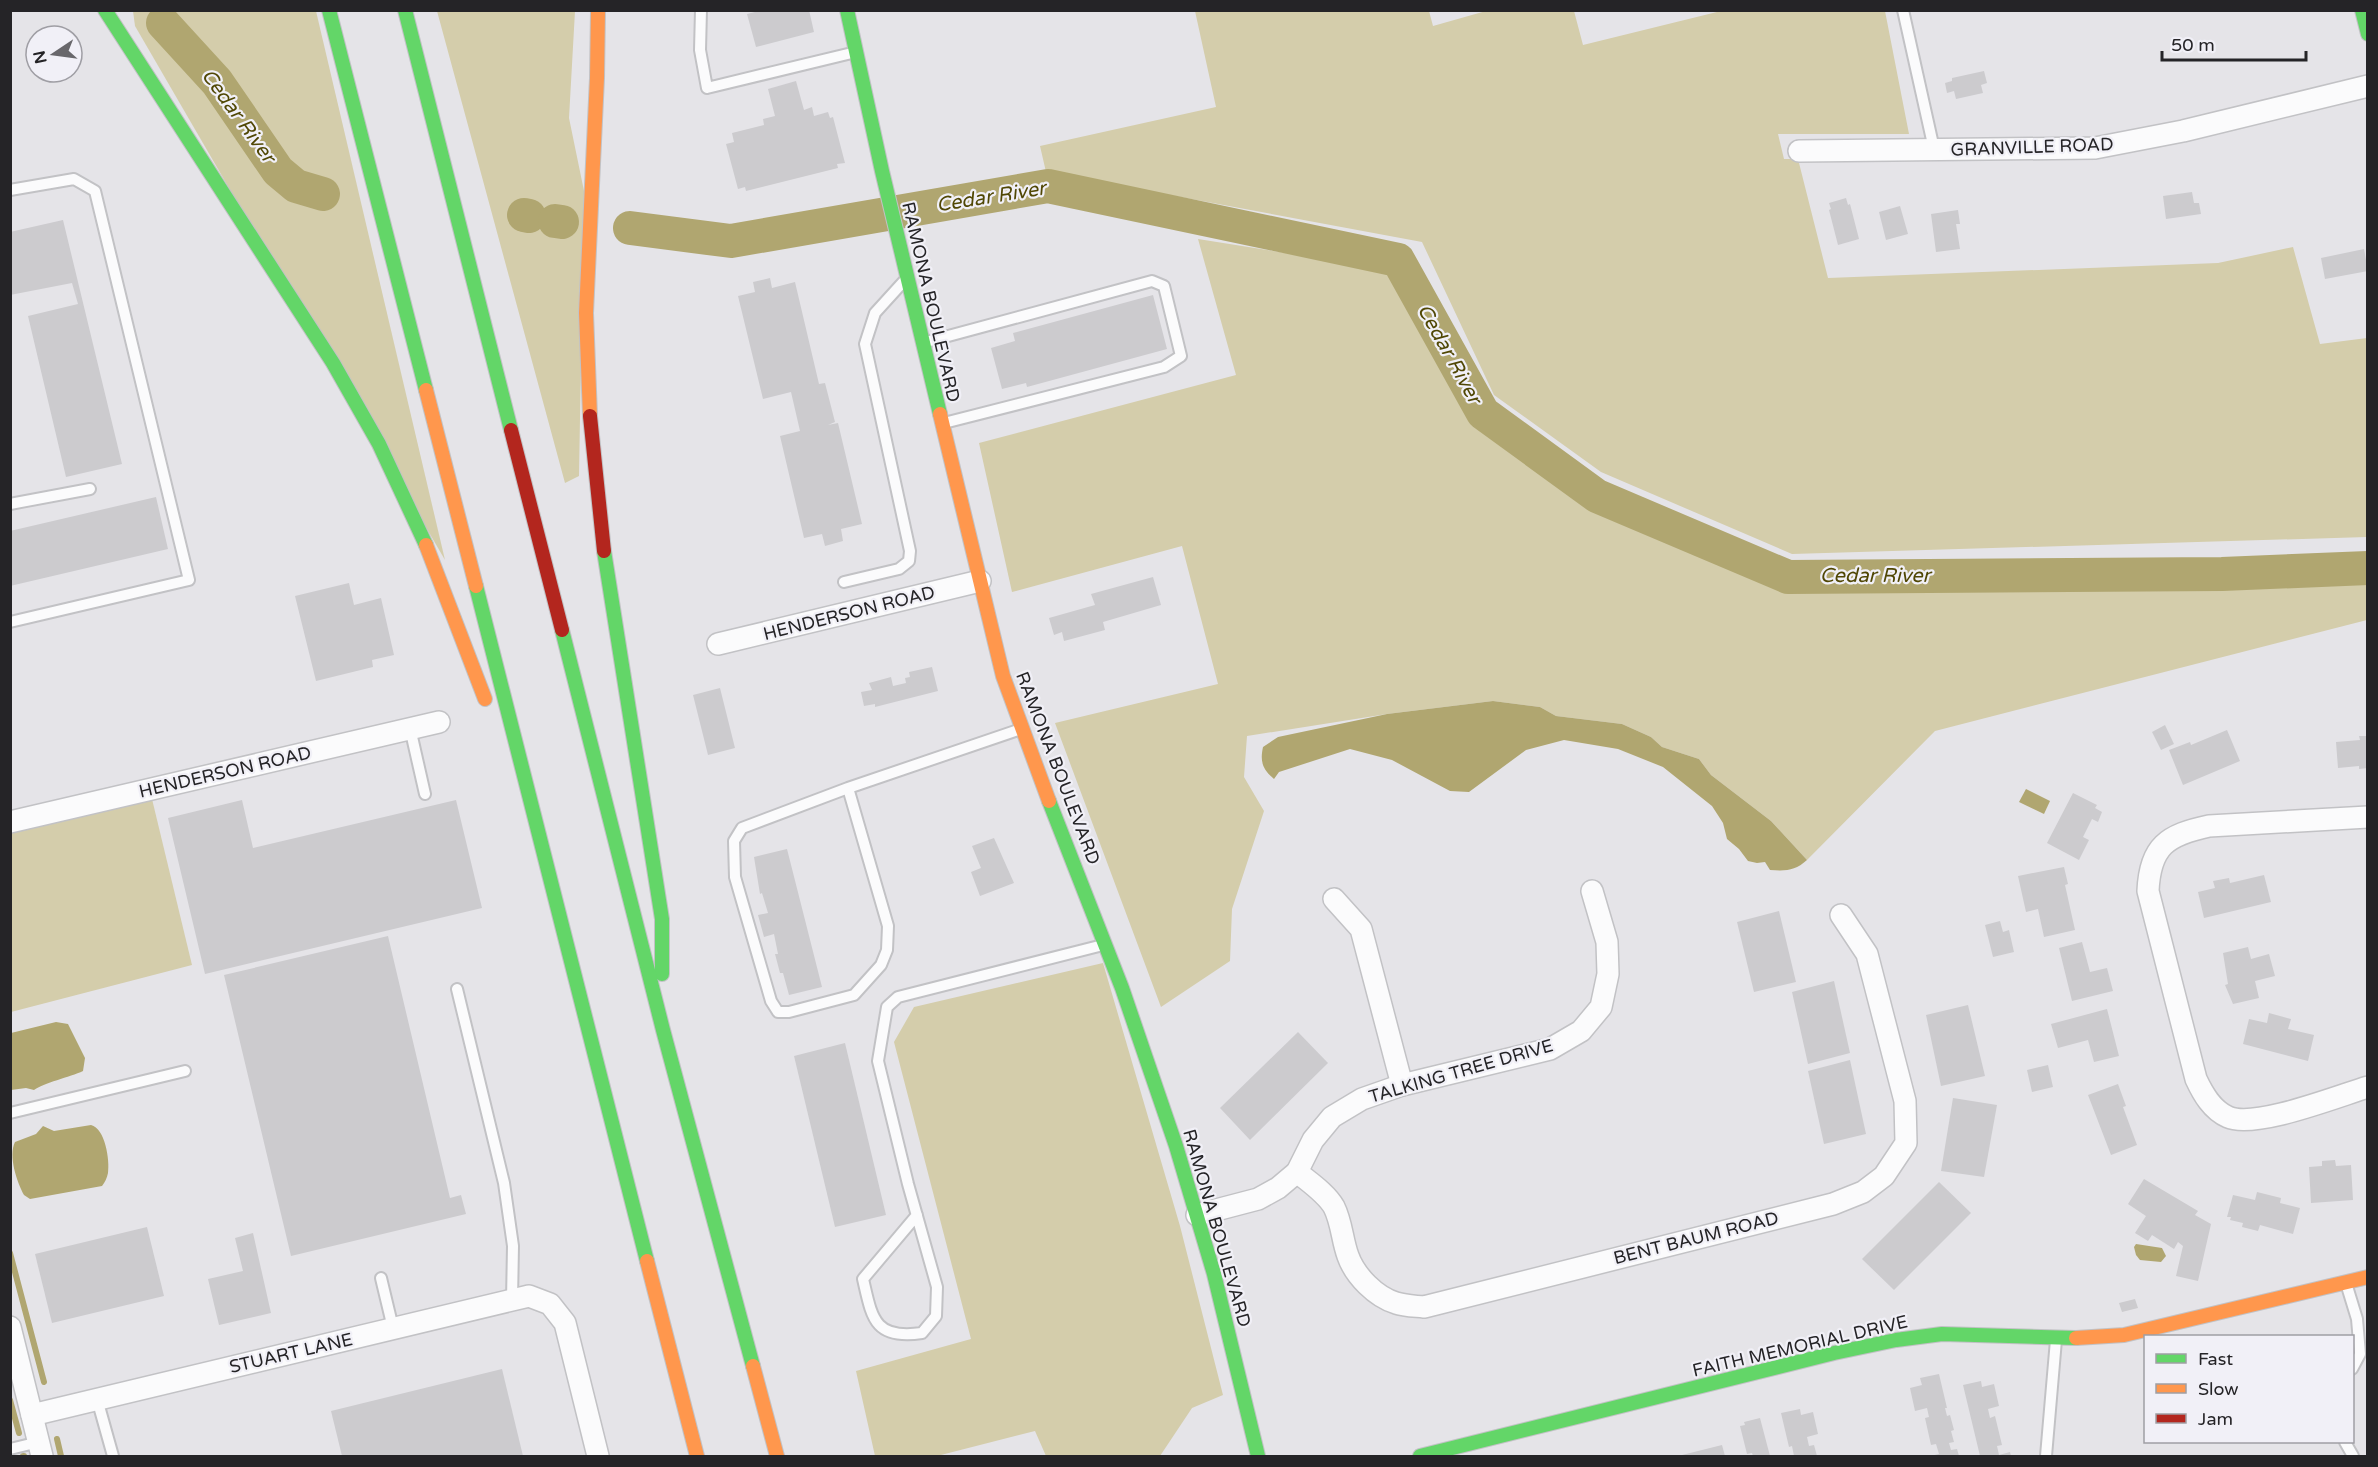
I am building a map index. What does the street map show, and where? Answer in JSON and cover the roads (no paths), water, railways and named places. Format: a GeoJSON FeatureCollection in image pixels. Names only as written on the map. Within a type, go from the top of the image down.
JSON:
{"type":"FeatureCollection","features":[{"type":"Feature","properties":{"kind":"main road"},"geometry":{"type":"LineString","coordinates":[[105,10],[333,363],[379,444],[422,534],[488,707]]}},
{"type":"Feature","properties":{"kind":"main road"},"geometry":{"type":"LineString","coordinates":[[329,10],[697,1456]]}},
{"type":"Feature","properties":{"kind":"main road"},"geometry":{"type":"LineString","coordinates":[[405,10],[663,1030],[777,1456]]}},
{"type":"Feature","properties":{"kind":"main road"},"geometry":{"type":"LineString","coordinates":[[598,10],[586,313],[591,437],[601,536],[662,919],[663,1030]]}},
{"type":"Feature","properties":{"kind":"main road","name":"RAMONA BOULEVARD"},"geometry":{"type":"LineString","coordinates":[[847,10],[907,278],[1003,676],[1021,729],[1138,1032],[1197,1215],[1220,1297],[1258,1456]]}},
{"type":"Feature","properties":{"kind":"main road"},"geometry":{"type":"LineString","coordinates":[[2362,10],[2367,34]]}},
{"type":"Feature","properties":{"kind":"main road"},"geometry":{"type":"LineString","coordinates":[[500,740],[548,870]]}},
{"type":"Feature","properties":{"kind":"main road","name":"FAITH MEMORIAL DRIVE"},"geometry":{"type":"LineString","coordinates":[[1420,1456],[1896,1340],[1956,1334],[2056,1339],[2093,1339],[2124,1335],[2367,1277]]}},
{"type":"Feature","properties":{"kind":"street","name":"GRANVILLE ROAD"},"geometry":{"type":"LineString","coordinates":[[1798,151],[2096,148],[2183,131],[2367,86]]}},
{"type":"Feature","properties":{"kind":"street","name":"HENDERSON ROAD"},"geometry":{"type":"LineString","coordinates":[[718,644],[980,581]]}},
{"type":"Feature","properties":{"kind":"street","name":"HENDERSON ROAD"},"geometry":{"type":"LineString","coordinates":[[10,822],[439,722]]}},
{"type":"Feature","properties":{"kind":"street"},"geometry":{"type":"LineString","coordinates":[[2367,817],[2209,826],[2183,832],[2168,840],[2158,850],[2149,869],[2148,891],[2196,1079],[2203,1095],[2216,1108],[2229,1118],[2248,1120],[2271,1116],[2367,1087]]}},
{"type":"Feature","properties":{"kind":"street","name":"TALKING TREE DRIVE"},"geometry":{"type":"LineString","coordinates":[[1197,1215],[1258,1199],[1278,1188],[1297,1172],[1313,1140],[1332,1117],[1362,1099],[1401,1085],[1550,1049],[1581,1031],[1601,1007],[1608,974],[1607,942],[1592,891]]}},
{"type":"Feature","properties":{"kind":"street"},"geometry":{"type":"LineString","coordinates":[[1334,899],[1361,929],[1401,1085]]}},
{"type":"Feature","properties":{"kind":"street","name":"BENT BAUM ROAD"},"geometry":{"type":"LineString","coordinates":[[1297,1172],[1333,1205],[1348,1256],[1356,1272],[1372,1289],[1395,1303],[1424,1307],[1822,1207],[1863,1192],[1884,1176],[1906,1143],[1905,1101],[1868,954],[1840,915]]}},
{"type":"Feature","properties":{"kind":"street","name":"STUART LANE"},"geometry":{"type":"LineString","coordinates":[[32,1415],[529,1296],[550,1304],[565,1323],[598,1456]]}},
{"type":"Feature","properties":{"kind":"street"},"geometry":{"type":"LineString","coordinates":[[10,1326],[15,1361],[41,1449]]}},
{"type":"Feature","properties":{"kind":"lane"},"geometry":{"type":"LineString","coordinates":[[701,10],[700,50],[707,88],[856,52]]}},
{"type":"Feature","properties":{"kind":"lane"},"geometry":{"type":"LineString","coordinates":[[1903,10],[1934,149]]}},
{"type":"Feature","properties":{"kind":"lane"},"geometry":{"type":"LineString","coordinates":[[10,190],[74,179],[95,191],[189,580],[10,622]]}},
{"type":"Feature","properties":{"kind":"lane"},"geometry":{"type":"LineString","coordinates":[[844,582],[899,569],[909,561],[910,551],[865,344],[875,313],[907,278]]}},
{"type":"Feature","properties":{"kind":"lane"},"geometry":{"type":"LineString","coordinates":[[923,343],[1152,281],[1164,286],[1181,356],[1164,367],[942,424]]}},
{"type":"Feature","properties":{"kind":"lane"},"geometry":{"type":"LineString","coordinates":[[10,504],[90,489]]}},
{"type":"Feature","properties":{"kind":"lane"},"geometry":{"type":"LineString","coordinates":[[410,728],[425,794]]}},
{"type":"Feature","properties":{"kind":"lane"},"geometry":{"type":"LineString","coordinates":[[848,788],[888,926],[887,950],[881,965],[854,995],[789,1012],[778,1012],[771,1001],[735,877],[734,841],[742,828],[848,788],[1021,729]]}},
{"type":"Feature","properties":{"kind":"lane"},"geometry":{"type":"LineString","coordinates":[[917,1215],[863,1279],[872,1317],[887,1331],[902,1336],[921,1333],[936,1316],[937,1287],[878,1061],[886,1007],[898,997],[1106,945]]}},
{"type":"Feature","properties":{"kind":"lane"},"geometry":{"type":"LineString","coordinates":[[457,989],[504,1183],[513,1246],[512,1300]]}},
{"type":"Feature","properties":{"kind":"lane"},"geometry":{"type":"LineString","coordinates":[[10,1113],[185,1071]]}},
{"type":"Feature","properties":{"kind":"lane"},"geometry":{"type":"LineString","coordinates":[[381,1278],[393,1328]]}},
{"type":"Feature","properties":{"kind":"lane"},"geometry":{"type":"LineString","coordinates":[[2346,1282],[2357,1319],[2360,1354],[2354,1366]]}},
{"type":"Feature","properties":{"kind":"lane"},"geometry":{"type":"LineString","coordinates":[[2046,1456],[2056,1339]]}},
{"type":"Feature","properties":{"kind":"lane"},"geometry":{"type":"LineString","coordinates":[[97,1399],[113,1456]]}},
{"type":"Feature","properties":{"kind":"lane"},"geometry":{"type":"LineString","coordinates":[[10,1449],[41,1449]]}},
{"type":"Feature","properties":{"kind":"waterway","name":"Cedar River"},"geometry":{"type":"LineString","coordinates":[[163,23],[217,82],[278,171],[296,186],[323,194]]}},
{"type":"Feature","properties":{"kind":"waterway","name":"Cedar River"},"geometry":{"type":"LineString","coordinates":[[630,228],[731,241],[1048,186],[1398,260],[1483,413],[1597,496],[1788,577],[2222,574],[2368,568]]}},
{"type":"Feature","properties":{"kind":"waterway","name":"Cedar River"},"geometry":{"type":"LineString","coordinates":[[524,215],[529,216]]}},
{"type":"Feature","properties":{"kind":"waterway","name":"Cedar River"},"geometry":{"type":"LineString","coordinates":[[555,221],[562,222]]}},
{"type":"Feature","properties":{"kind":"waterway"},"geometry":{"type":"LineString","coordinates":[[10,1253],[44,1382]]}},
{"type":"Feature","properties":{"kind":"waterway"},"geometry":{"type":"LineString","coordinates":[[10,1400],[19,1433]]}},
{"type":"Feature","properties":{"kind":"waterway"},"geometry":{"type":"LineString","coordinates":[[57,1439],[61,1456]]}}]}
